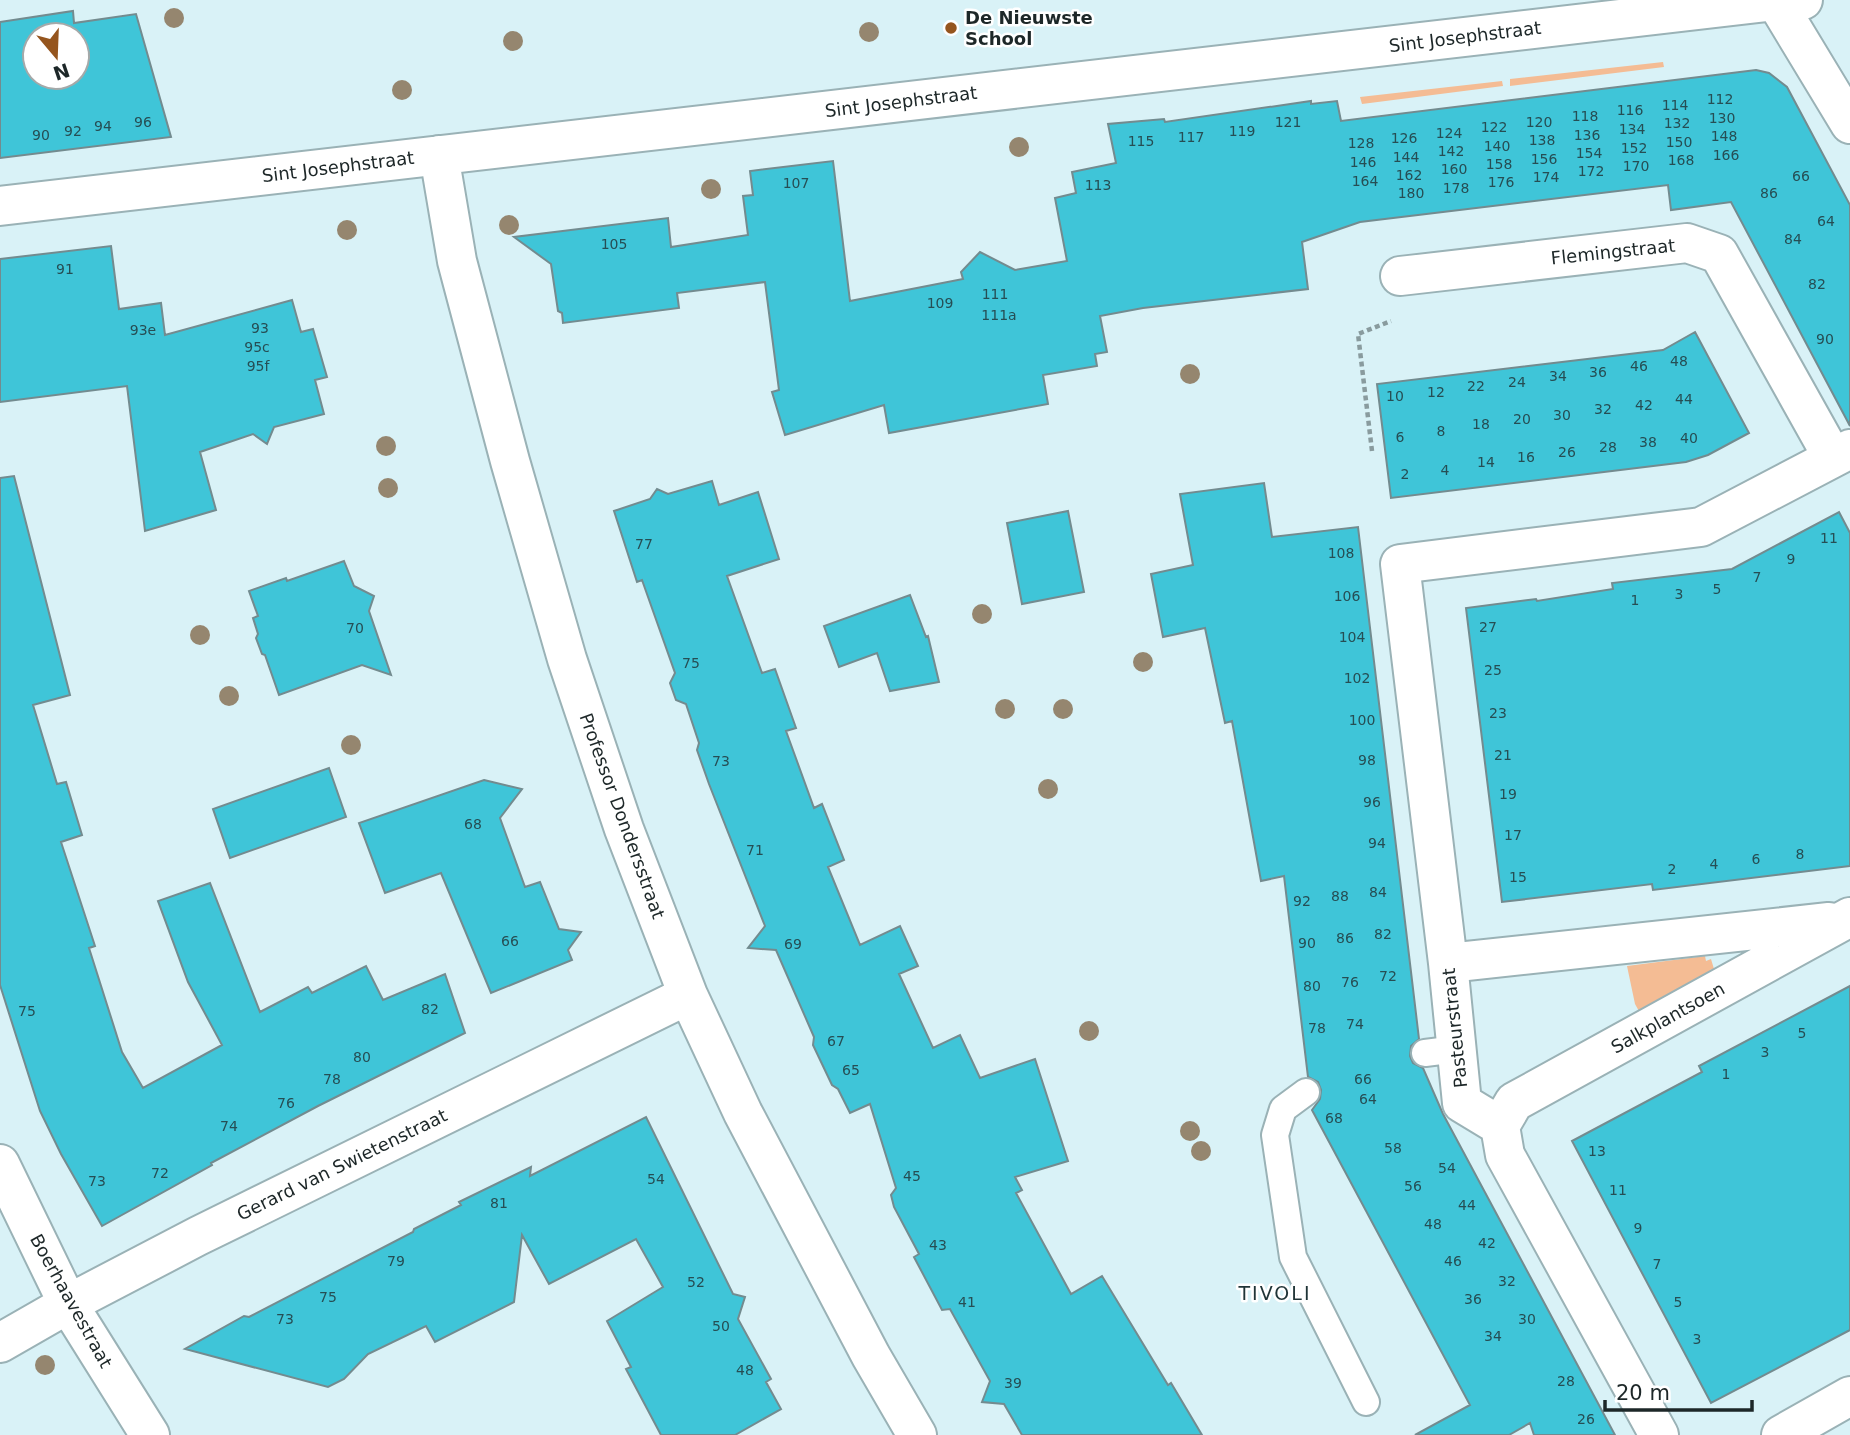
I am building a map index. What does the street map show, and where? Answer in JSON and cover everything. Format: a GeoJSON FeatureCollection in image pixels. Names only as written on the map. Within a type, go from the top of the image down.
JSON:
{"type":"FeatureCollection","features":[{"type":"Feature","properties":{"kind":"street"},"geometry":{"type":"LineString","coordinates":[[1785,0],[1850,124]]}},
{"type":"Feature","properties":{"kind":"street","name":"Sint Josephstraat"},"geometry":{"type":"LineString","coordinates":[[0,206],[1785,0]]}},
{"type":"Feature","properties":{"kind":"street","name":"Professor Dondersstraat"},"geometry":{"type":"LineString","coordinates":[[439,155],[457,261],[510,461],[567,659],[624,829],[688,995],[743,1114],[871,1356],[917,1435]]}},
{"type":"Feature","properties":{"kind":"street","name":"Flemingstraat"},"geometry":{"type":"LineString","coordinates":[[1400,276],[1687,243],[1718,254],[1841,453],[1701,527],[1400,564]]}},
{"type":"Feature","properties":{"kind":"street","name":"Pasteurstraat"},"geometry":{"type":"LineString","coordinates":[[1400,564],[1448,962],[1441,1051],[1462,1103],[1500,1126]]}},
{"type":"Feature","properties":{"kind":"street","name":"Salkplantsoen"},"geometry":{"type":"LineString","coordinates":[[1448,962],[1848,919]]}},
{"type":"Feature","properties":{"kind":"street","name":"Salkplantsoen"},"geometry":{"type":"LineString","coordinates":[[1500,1126],[1514,1102],[1848,919]]}},
{"type":"Feature","properties":{"kind":"street","name":"Gerard van Swietenstraat"},"geometry":{"type":"LineString","coordinates":[[0,1343],[198,1236],[688,995]]}},
{"type":"Feature","properties":{"kind":"street"},"geometry":{"type":"LineString","coordinates":[[1500,1126],[1504,1155],[1658,1435]]}},
{"type":"Feature","properties":{"kind":"street","name":"Boerhaavestraat"},"geometry":{"type":"LineString","coordinates":[[0,1164],[68,1304],[150,1435]]}},
{"type":"Feature","properties":{"kind":"street"},"geometry":{"type":"LineString","coordinates":[[1781,1435],[1850,1396]]}},
{"type":"Feature","properties":{"kind":"lane"},"geometry":{"type":"LineString","coordinates":[[1306,1092],[1283,1109],[1275,1135],[1293,1256],[1366,1402]]}},
{"type":"Feature","properties":{"kind":"path"},"geometry":{"type":"LineString","coordinates":[[1371,451],[1358,334],[1405,315],[1400,276]]}},
{"type":"Feature","properties":{"kind":"shaded area"},"geometry":{"type":"Polygon","coordinates":[[[1663,62],[1664,67],[1510,86],[1510,79],[1663,62]]]}},
{"type":"Feature","properties":{"kind":"shaded area"},"geometry":{"type":"Polygon","coordinates":[[[1502,81],[1503,86],[1362,104],[1360,97],[1502,81]]]}},
{"type":"Feature","properties":{"kind":"shaded area"},"geometry":{"type":"Polygon","coordinates":[[[1705,956],[1706,961],[1711,959],[1714,969],[1710,970],[1711,975],[1640,1013],[1635,1004],[1627,966],[1705,956]]]}},
{"type":"Feature","properties":{"kind":"building"},"geometry":{"type":"Polygon","coordinates":[[[73,11],[74,21],[21,21],[21,91],[91,91],[91,21],[88,21],[136,14],[171,137],[0,158],[0,22],[73,11]]]}},
{"type":"Feature","properties":{"kind":"building"},"geometry":{"type":"Polygon","coordinates":[[[1756,70],[1769,73],[1787,87],[1850,205],[1850,426],[1731,202],[1671,210],[1668,185],[1360,222],[1302,242],[1308,289],[1143,308],[1100,316],[1107,352],[1095,354],[1097,366],[1043,375],[1048,404],[889,433],[884,405],[785,435],[772,392],[779,390],[765,282],[677,293],[679,308],[563,323],[562,313],[558,311],[551,264],[514,237],[668,218],[671,247],[748,235],[743,196],[753,195],[750,171],[833,161],[850,301],[963,279],[961,272],[980,252],[1015,270],[1067,261],[1055,198],[1076,193],[1072,172],[1116,163],[1108,124],[1164,119],[1165,122],[1311,101],[1311,104],[1337,101],[1341,121],[1756,70]]]}},
{"type":"Feature","properties":{"kind":"building"},"geometry":{"type":"Polygon","coordinates":[[[111,246],[119,309],[161,303],[165,335],[292,300],[301,332],[313,329],[327,377],[315,380],[324,414],[274,427],[267,444],[253,434],[200,452],[216,510],[145,531],[127,386],[0,402],[0,259],[111,246]]]}},
{"type":"Feature","properties":{"kind":"building"},"geometry":{"type":"Polygon","coordinates":[[[1695,332],[1749,433],[1708,455],[1686,462],[1391,498],[1377,384],[1663,350],[1695,332]]]}},
{"type":"Feature","properties":{"kind":"building"},"geometry":{"type":"Polygon","coordinates":[[[14,476],[70,695],[33,705],[57,784],[66,782],[82,835],[61,842],[95,946],[89,948],[122,1052],[143,1088],[222,1045],[188,982],[158,901],[210,883],[260,1012],[308,987],[312,993],[366,966],[383,1000],[445,974],[465,1033],[318,1106],[211,1163],[212,1165],[102,1226],[40,1111],[0,985],[0,478],[14,476]]]}},
{"type":"Feature","properties":{"kind":"building"},"geometry":{"type":"Polygon","coordinates":[[[712,481],[719,505],[758,492],[779,559],[727,576],[762,673],[775,669],[796,728],[786,731],[814,808],[822,804],[844,860],[828,867],[860,945],[900,926],[918,966],[899,974],[933,1048],[960,1035],[980,1078],[1035,1059],[1068,1161],[1015,1177],[1022,1190],[1016,1193],[1071,1294],[1102,1276],[1168,1385],[1171,1383],[1202,1435],[1022,1435],[1004,1404],[982,1402],[990,1381],[950,1309],[942,1310],[914,1257],[919,1254],[894,1207],[891,1195],[896,1188],[870,1104],[850,1113],[838,1089],[832,1085],[813,1045],[814,1037],[776,950],[748,948],[765,926],[709,784],[697,750],[699,743],[686,704],[676,700],[670,683],[675,673],[642,580],[637,582],[614,511],[650,499],[657,489],[668,494],[712,481]]]}},
{"type":"Feature","properties":{"kind":"building"},"geometry":{"type":"Polygon","coordinates":[[[1264,483],[1272,537],[1358,527],[1419,1039],[1411,1046],[1410,1056],[1413,1063],[1423,1068],[1443,1114],[1615,1435],[1534,1435],[1530,1423],[1509,1435],[1415,1435],[1470,1405],[1312,1110],[1320,1099],[1321,1090],[1318,1082],[1308,1077],[1284,876],[1261,881],[1232,721],[1225,723],[1205,628],[1163,637],[1151,574],[1193,565],[1180,494],[1264,483]]]}},
{"type":"Feature","properties":{"kind":"building"},"geometry":{"type":"Polygon","coordinates":[[[1068,511],[1084,592],[1022,604],[1007,523],[1068,511]]]}},
{"type":"Feature","properties":{"kind":"building"},"geometry":{"type":"Polygon","coordinates":[[[1839,512],[1850,533],[1850,866],[1653,890],[1652,884],[1502,902],[1466,608],[1537,601],[1613,589],[1612,583],[1732,569],[1839,512]]]}},
{"type":"Feature","properties":{"kind":"building"},"geometry":{"type":"Polygon","coordinates":[[[344,561],[354,586],[374,596],[369,611],[391,675],[362,665],[279,695],[256,638],[258,634],[253,618],[258,616],[249,591],[344,561]]]}},
{"type":"Feature","properties":{"kind":"building"},"geometry":{"type":"Polygon","coordinates":[[[910,595],[926,637],[928,636],[939,682],[890,691],[877,653],[839,667],[824,626],[910,595]]]}},
{"type":"Feature","properties":{"kind":"building"},"geometry":{"type":"Polygon","coordinates":[[[329,768],[346,817],[230,858],[213,809],[329,768]]]}},
{"type":"Feature","properties":{"kind":"building"},"geometry":{"type":"Polygon","coordinates":[[[484,780],[522,789],[500,818],[525,887],[540,882],[559,929],[581,932],[568,950],[572,960],[491,993],[441,873],[385,893],[359,823],[484,780]]]}},
{"type":"Feature","properties":{"kind":"building"},"geometry":{"type":"Polygon","coordinates":[[[1850,986],[1850,1330],[1711,1403],[1572,1141],[1702,1072],[1699,1066],[1850,986]]]}},
{"type":"Feature","properties":{"kind":"building"},"geometry":{"type":"Polygon","coordinates":[[[646,1117],[733,1294],[745,1297],[738,1319],[771,1379],[766,1382],[781,1409],[735,1435],[661,1435],[626,1369],[631,1367],[607,1321],[663,1287],[636,1239],[549,1284],[522,1235],[514,1302],[435,1342],[426,1326],[368,1354],[344,1379],[328,1387],[185,1349],[244,1316],[249,1317],[413,1232],[414,1229],[461,1205],[459,1202],[531,1167],[530,1176],[646,1117]]]}},
{"type":"Feature","properties":{"kind":"place","name":"De Nieuwste School"},"geometry":{"type":"Point","coordinates":[951,28]}},
{"type":"Feature","properties":{"kind":"district","name":"TIVOLI"},"geometry":{"type":"Point","coordinates":[1275,1293]}}]}
